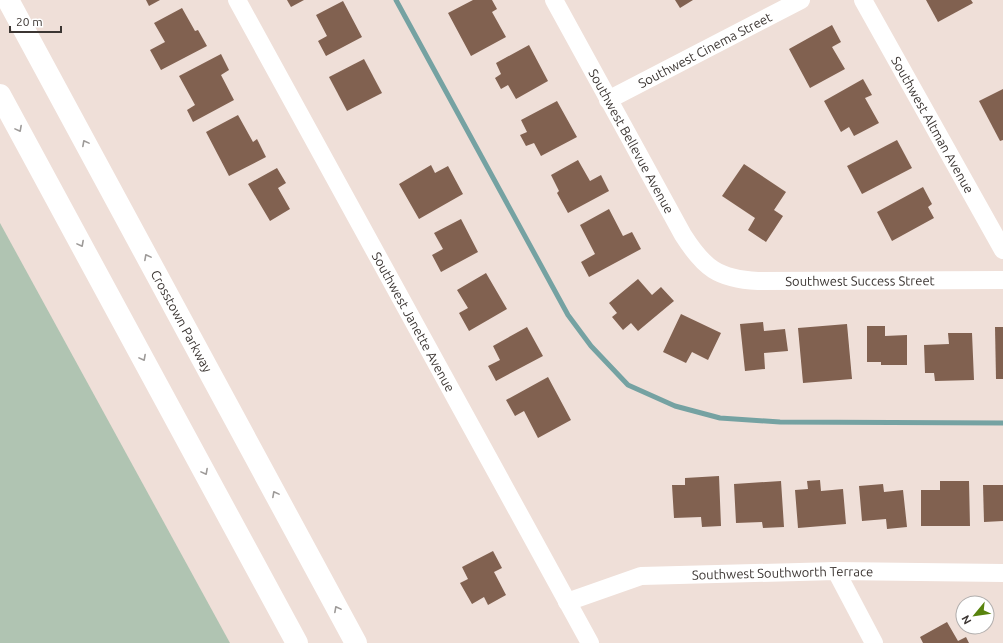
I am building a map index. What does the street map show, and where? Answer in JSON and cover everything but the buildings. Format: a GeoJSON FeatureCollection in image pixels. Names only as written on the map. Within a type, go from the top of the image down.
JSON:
{"type":"FeatureCollection","features":[{"type":"Feature","properties":{"kind":"main road","name":"Crosstown Parkway"},"geometry":{"type":"LineString","coordinates":[[8,0],[356,643]]}},
{"type":"Feature","properties":{"kind":"main road"},"geometry":{"type":"LineString","coordinates":[[0,95],[297,643]]}},
{"type":"Feature","properties":{"kind":"street","name":"Southwest Janette Avenue"},"geometry":{"type":"LineString","coordinates":[[237,0],[590,643]]}},
{"type":"Feature","properties":{"kind":"street","name":"Southwest Bellevue Avenue"},"geometry":{"type":"LineString","coordinates":[[554,0],[683,235],[704,264],[719,273]]}},
{"type":"Feature","properties":{"kind":"street","name":"Southwest Cinema Street"},"geometry":{"type":"LineString","coordinates":[[608,100],[801,0]]}},
{"type":"Feature","properties":{"kind":"street","name":"Southwest Altman Avenue"},"geometry":{"type":"LineString","coordinates":[[863,0],[1003,250]]}},
{"type":"Feature","properties":{"kind":"street","name":"Southwest Success Street"},"geometry":{"type":"LineString","coordinates":[[719,273],[736,280],[758,281],[1003,280]]}},
{"type":"Feature","properties":{"kind":"street","name":"Southwest Southworth Terrace"},"geometry":{"type":"LineString","coordinates":[[567,602],[641,576],[836,571],[1003,573]]}},
{"type":"Feature","properties":{"kind":"street"},"geometry":{"type":"LineString","coordinates":[[836,571],[874,643]]}},
{"type":"Feature","properties":{"kind":"green space"},"geometry":{"type":"Polygon","coordinates":[[[0,223],[230,643],[0,643],[0,223]]]}},
{"type":"Feature","properties":{"kind":"waterway"},"geometry":{"type":"LineString","coordinates":[[396,0],[568,315],[591,346],[628,385],[675,406],[720,418],[780,422],[1003,423]]}}]}
